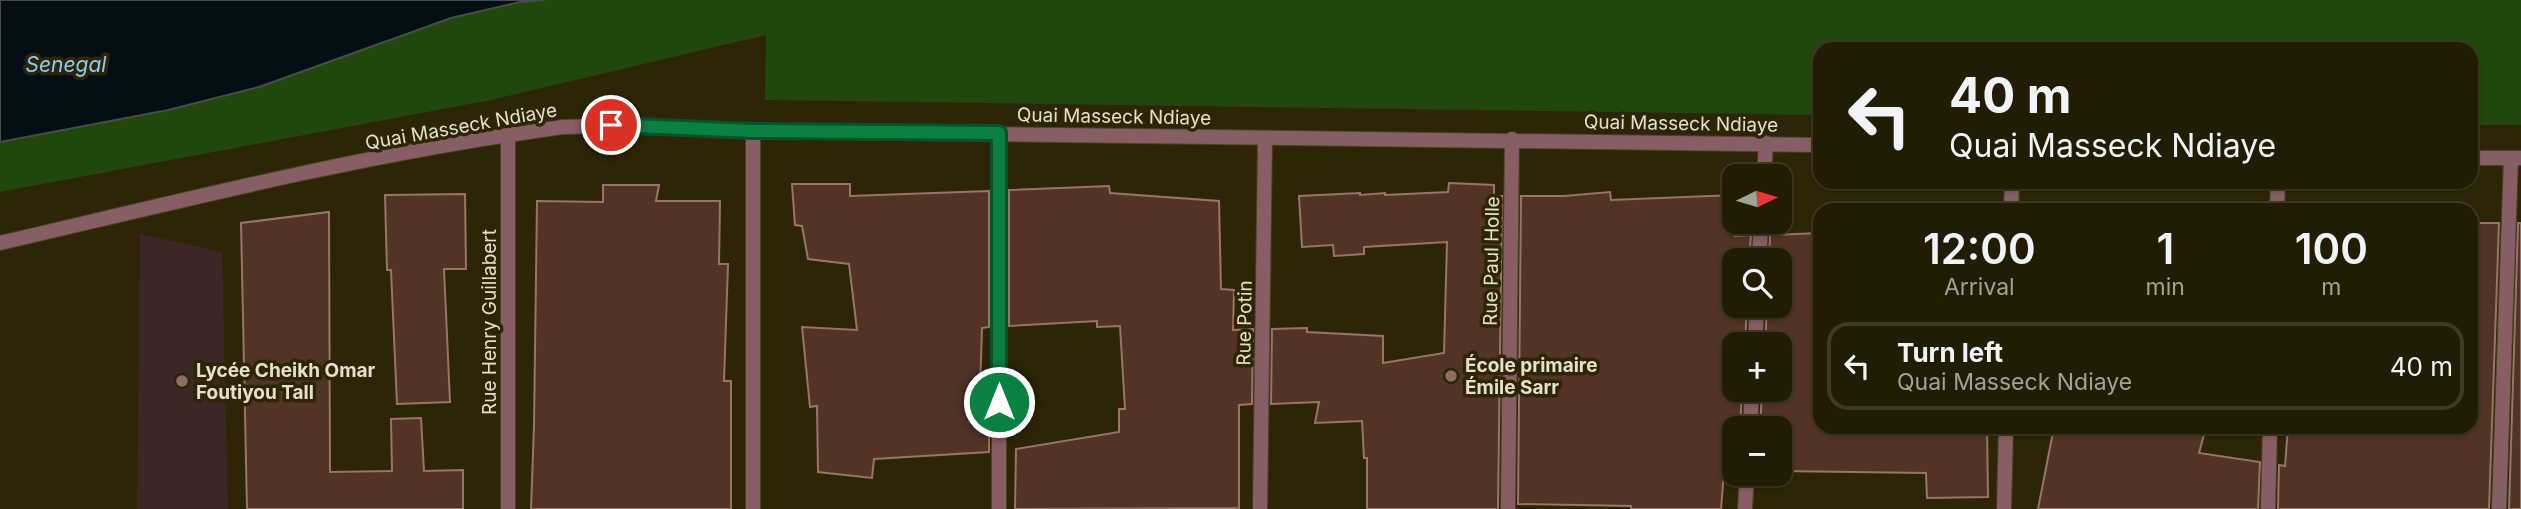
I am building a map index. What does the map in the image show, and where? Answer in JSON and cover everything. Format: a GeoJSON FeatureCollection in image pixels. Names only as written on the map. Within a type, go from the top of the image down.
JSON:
{"type":"FeatureCollection","features":[{"type":"Feature","properties":{"kind":"street","name":"Quai Masseck Ndiaye"},"geometry":{"type":"LineString","coordinates":[[0,243],[230,189],[447,144],[562,127],[611,125],[753,131],[1813,145]]}},
{"type":"Feature","properties":{"kind":"street"},"geometry":{"type":"LineString","coordinates":[[753,131],[753,509]]}},
{"type":"Feature","properties":{"kind":"street"},"geometry":{"type":"LineString","coordinates":[[999,133],[999,509]]}},
{"type":"Feature","properties":{"kind":"street","name":"Rue Henry Guillabert"},"geometry":{"type":"LineString","coordinates":[[508,135],[508,509]]}},
{"type":"Feature","properties":{"kind":"street","name":"Rue Potin"},"geometry":{"type":"LineString","coordinates":[[1260,509],[1265,138]]}},
{"type":"Feature","properties":{"kind":"street","name":"Rue Paul Holle"},"geometry":{"type":"LineString","coordinates":[[1508,509],[1512,139]]}},
{"type":"Feature","properties":{"kind":"street"},"geometry":{"type":"LineString","coordinates":[[1765,164],[1766,143]]}},
{"type":"Feature","properties":{"kind":"street"},"geometry":{"type":"LineString","coordinates":[[2478,158],[2516,158],[2499,509]]}},
{"type":"Feature","properties":{"kind":"street"},"geometry":{"type":"LineString","coordinates":[[2004,509],[2006,434]]}},
{"type":"Feature","properties":{"kind":"street"},"geometry":{"type":"LineString","coordinates":[[2268,509],[2270,434]]}},
{"type":"Feature","properties":{"kind":"street"},"geometry":{"type":"LineString","coordinates":[[1745,509],[1746,486]]}},
{"type":"Feature","properties":{"kind":"shaded area","name":"Lycée Cheikh Omar Foutiyou Tall"},"geometry":{"type":"Polygon","coordinates":[[[140,234],[222,252],[228,509],[137,509],[140,234]]]}},
{"type":"Feature","properties":{"kind":"green space"},"geometry":{"type":"Polygon","coordinates":[[[2521,0],[2521,125],[2478,125],[2478,42],[1813,42],[1813,115],[765,100],[766,35],[491,100],[0,192],[0,142],[168,110],[259,87],[451,18],[520,2],[2521,0]]]}},
{"type":"Feature","properties":{"kind":"water","name":"Senegal"},"geometry":{"type":"Polygon","coordinates":[[[0,0],[544,0],[520,2],[451,18],[259,87],[168,110],[0,142],[0,0]]]}},
{"type":"Feature","properties":{"kind":"building"},"geometry":{"type":"Polygon","coordinates":[[[1449,183],[1494,185],[1494,196],[1502,196],[1498,509],[1367,509],[1367,458],[1364,458],[1362,421],[1315,423],[1319,402],[1271,404],[1272,329],[1307,328],[1307,332],[1383,336],[1383,363],[1444,353],[1447,242],[1364,247],[1364,254],[1334,256],[1333,245],[1302,247],[1299,196],[1448,192],[1449,183]]]}},
{"type":"Feature","properties":{"kind":"building"},"geometry":{"type":"Polygon","coordinates":[[[792,184],[850,184],[850,196],[989,191],[989,327],[982,328],[980,390],[989,390],[989,452],[874,459],[872,478],[818,472],[817,406],[810,407],[802,327],[857,330],[849,264],[808,259],[802,226],[795,225],[792,184]]]}},
{"type":"Feature","properties":{"kind":"building"},"geometry":{"type":"Polygon","coordinates":[[[603,185],[659,185],[656,201],[720,201],[719,264],[728,264],[724,381],[731,381],[731,509],[531,509],[537,201],[603,202],[603,185]]]}},
{"type":"Feature","properties":{"kind":"building"},"geometry":{"type":"Polygon","coordinates":[[[1109,186],[1110,193],[1219,201],[1221,289],[1234,290],[1233,330],[1253,329],[1252,404],[1239,405],[1239,508],[1015,509],[1016,449],[1119,432],[1119,409],[1125,409],[1120,326],[1097,327],[1097,321],[1009,326],[1009,190],[1109,186]]]}},
{"type":"Feature","properties":{"kind":"building"},"geometry":{"type":"Polygon","coordinates":[[[1610,192],[1611,200],[1722,195],[1722,234],[1751,235],[1750,248],[1722,248],[1722,318],[1746,318],[1746,332],[1722,332],[1722,402],[1741,402],[1741,416],[1722,416],[1721,509],[1631,509],[1631,506],[1518,504],[1521,196],[1610,192]]]}},
{"type":"Feature","properties":{"kind":"building"},"geometry":{"type":"Polygon","coordinates":[[[465,194],[466,269],[444,269],[450,402],[397,404],[391,270],[387,270],[385,195],[465,194]]]}},
{"type":"Feature","properties":{"kind":"building"},"geometry":{"type":"Polygon","coordinates":[[[329,212],[330,472],[392,471],[391,419],[421,418],[424,471],[463,470],[463,509],[247,509],[241,223],[329,212]]]}},
{"type":"Feature","properties":{"kind":"building"},"geometry":{"type":"Polygon","coordinates":[[[2478,223],[2499,223],[2489,509],[2278,509],[2279,465],[2285,466],[2287,434],[2478,434],[2478,223]]]}},
{"type":"Feature","properties":{"kind":"building"},"geometry":{"type":"Polygon","coordinates":[[[2518,223],[2521,223],[2521,509],[2509,509],[2518,223]]]}},
{"type":"Feature","properties":{"kind":"building"},"geometry":{"type":"Polygon","coordinates":[[[1813,233],[1813,434],[1987,434],[1988,497],[1927,498],[1926,473],[1792,471],[1792,416],[1761,416],[1761,402],[1792,402],[1792,332],[1766,332],[1766,318],[1792,318],[1792,248],[1770,248],[1770,235],[1813,233]]]}},
{"type":"Feature","properties":{"kind":"building"},"geometry":{"type":"Polygon","coordinates":[[[2053,434],[2204,434],[2199,453],[2260,462],[2258,509],[2038,509],[2053,434]]]}},
{"type":"Feature","properties":{"kind":"place","name":"École primaire Émile Sarr"},"geometry":{"type":"Point","coordinates":[1451,376]}},
{"type":"Feature","properties":{"kind":"place","name":"Lycée Cheikh Omar Foutiyou Tall"},"geometry":{"type":"Point","coordinates":[182,381]}},
{"type":"Feature","properties":{"kind":"route"},"geometry":{"type":"LineString","coordinates":[[611,125],[753,131],[999,133],[999,402]]}}]}
